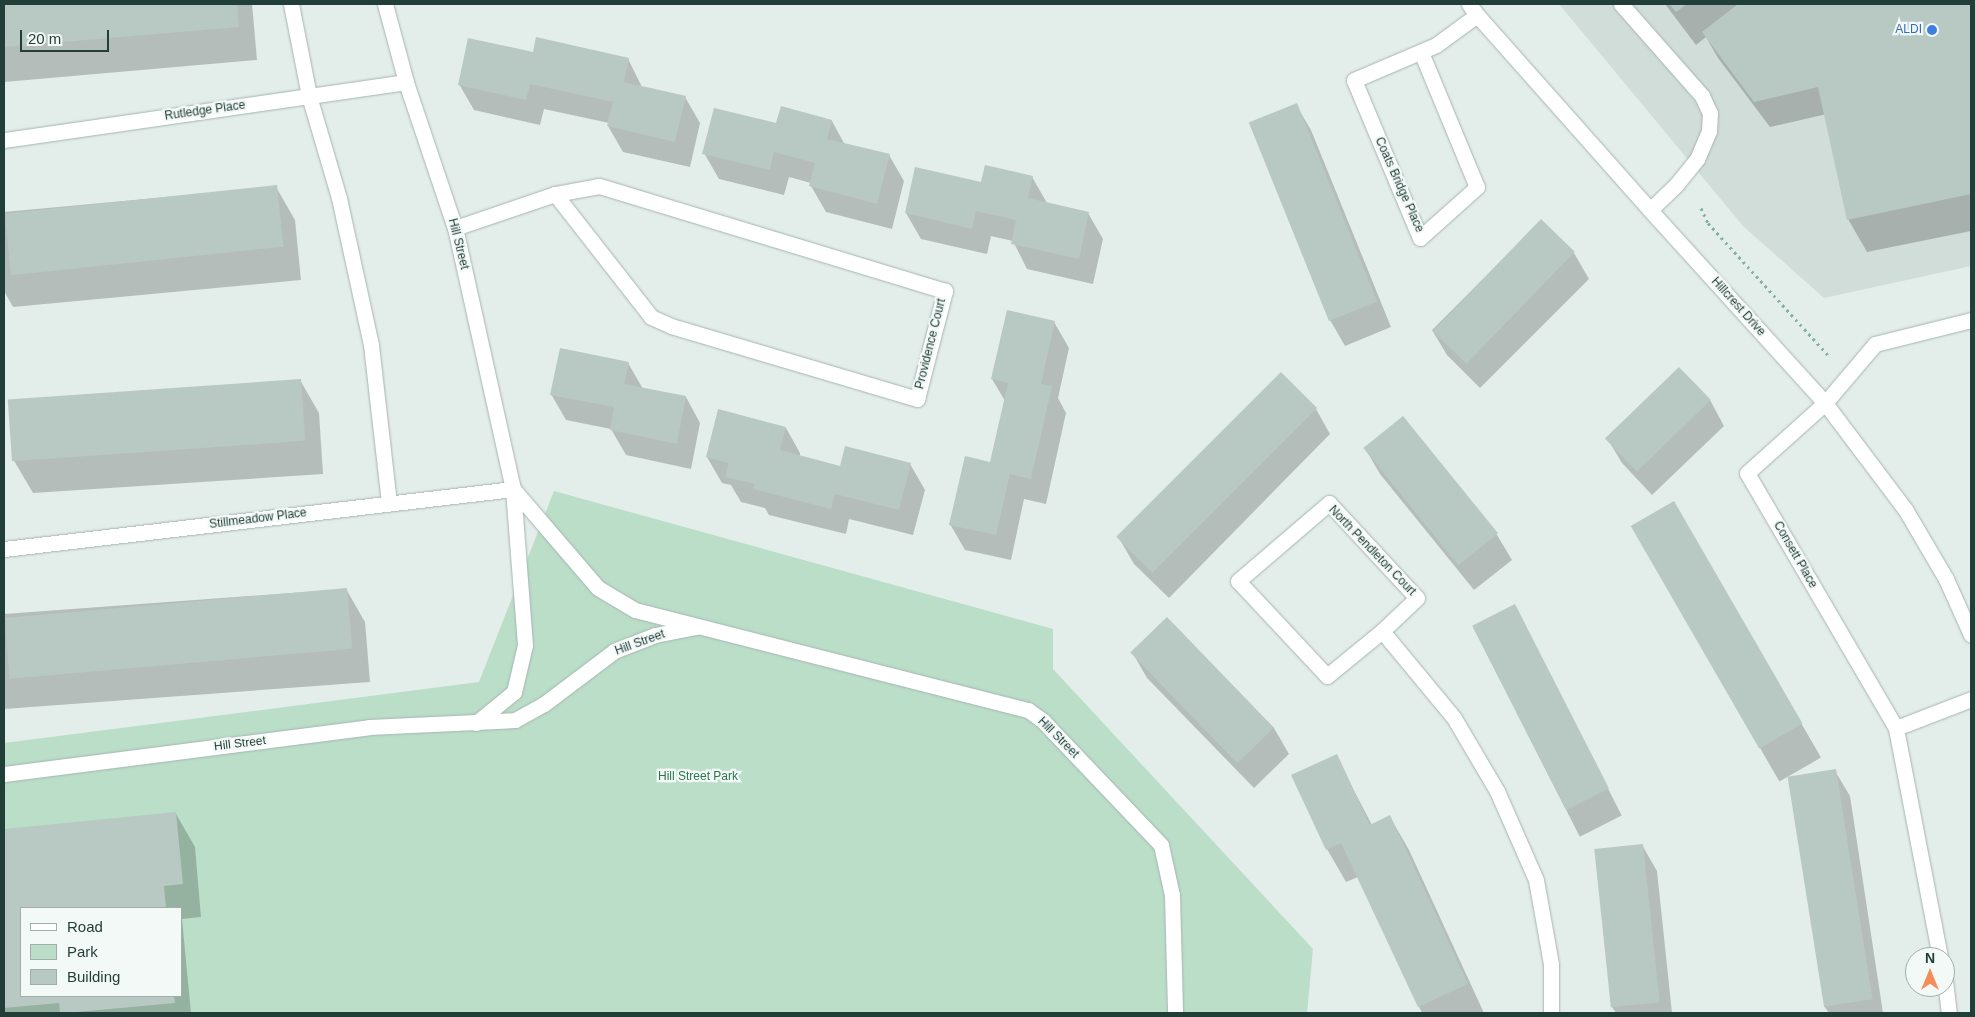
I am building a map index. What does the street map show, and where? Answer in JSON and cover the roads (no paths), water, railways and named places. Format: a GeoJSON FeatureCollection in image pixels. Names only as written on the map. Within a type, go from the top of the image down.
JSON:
{"type":"FeatureCollection","features":[{"type":"Feature","properties":{"kind":"street"},"geometry":{"type":"LineString","coordinates":[[292,4],[310,96],[339,198],[371,345],[389,503]]}},
{"type":"Feature","properties":{"kind":"street","name":"Hill Street"},"geometry":{"type":"LineString","coordinates":[[385,4],[406,82],[455,228],[513,489],[525,645],[514,692],[476,723]]}},
{"type":"Feature","properties":{"kind":"street"},"geometry":{"type":"LineString","coordinates":[[1621,4],[1702,96],[1710,113],[1709,131],[1697,159],[1677,184],[1650,210]]}},
{"type":"Feature","properties":{"kind":"street","name":"Hillcrest Drive"},"geometry":{"type":"LineString","coordinates":[[1473,10],[1650,210],[1825,402],[1904,509],[1946,579],[1971,635]]}},
{"type":"Feature","properties":{"kind":"street","name":"Coats Bridge Place"},"geometry":{"type":"LineString","coordinates":[[1421,52],[1477,187],[1420,238],[1354,80],[1421,52],[1436,46],[1473,10]]}},
{"type":"Feature","properties":{"kind":"street","name":"Rutledge Place"},"geometry":{"type":"LineString","coordinates":[[4,140],[406,82]]}},
{"type":"Feature","properties":{"kind":"street","name":"Providence Court"},"geometry":{"type":"LineString","coordinates":[[455,228],[555,194],[599,186],[945,291],[917,399],[671,326],[651,317],[555,194]]}},
{"type":"Feature","properties":{"kind":"street"},"geometry":{"type":"LineString","coordinates":[[1825,402],[1875,344],[1971,320]]}},
{"type":"Feature","properties":{"kind":"street","name":"Consett Place"},"geometry":{"type":"LineString","coordinates":[[1825,402],[1747,473],[1896,728],[1938,947]]}},
{"type":"Feature","properties":{"kind":"street","name":"Hill Street"},"geometry":{"type":"LineString","coordinates":[[513,489],[598,588],[636,610],[1028,710],[1043,720],[1161,845],[1172,895],[1175,1013]]}},
{"type":"Feature","properties":{"kind":"street","name":"Stillmeadow Place"},"geometry":{"type":"LineString","coordinates":[[4,549],[513,489]]}},
{"type":"Feature","properties":{"kind":"street","name":"North Pendleton Court"},"geometry":{"type":"LineString","coordinates":[[1329,503],[1416,598],[1382,631],[1327,676],[1238,581],[1329,503]]}},
{"type":"Feature","properties":{"kind":"street","name":"Hill Street"},"geometry":{"type":"LineString","coordinates":[[4,774],[369,728],[515,720],[544,704],[614,651],[655,635],[703,626]]}},
{"type":"Feature","properties":{"kind":"street"},"geometry":{"type":"LineString","coordinates":[[1382,631],[1454,718],[1497,791],[1536,880],[1551,964],[1551,1013]]}},
{"type":"Feature","properties":{"kind":"street"},"geometry":{"type":"LineString","coordinates":[[1896,728],[1971,698]]}},
{"type":"Feature","properties":{"kind":"street"},"geometry":{"type":"LineString","coordinates":[[1947,997],[1949,1013]]}},
{"type":"Feature","properties":{"kind":"place","name":"ALDI"},"geometry":{"type":"Point","coordinates":[1932,30]}},
{"type":"Feature","properties":{"kind":"park label","name":"Hill Street Park"},"geometry":{"type":"Point","coordinates":[698,777]}}]}
